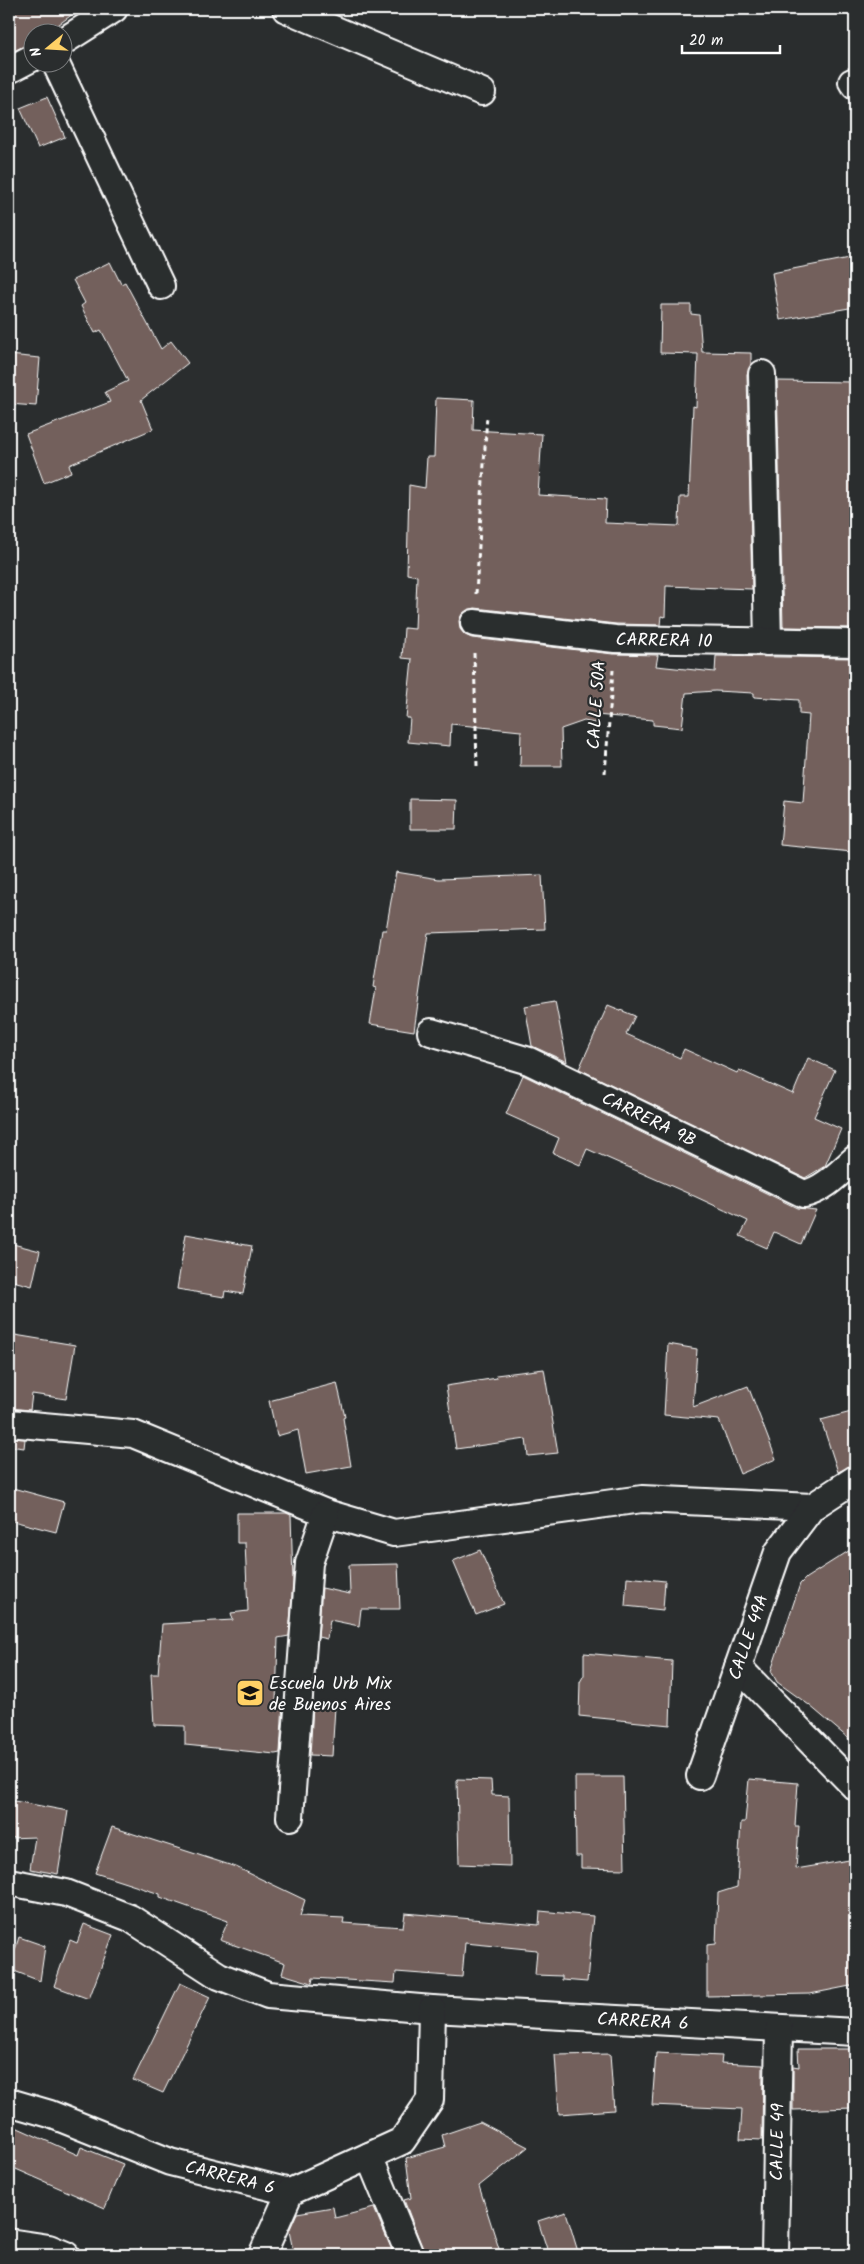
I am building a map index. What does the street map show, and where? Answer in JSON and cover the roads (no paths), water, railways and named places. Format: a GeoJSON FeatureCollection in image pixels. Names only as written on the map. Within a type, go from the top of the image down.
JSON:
{"type":"FeatureCollection","features":[{"type":"Feature","properties":{"kind":"street"},"geometry":{"type":"LineString","coordinates":[[72,36],[114,9]]}},
{"type":"Feature","properties":{"kind":"street"},"geometry":{"type":"LineString","coordinates":[[286,9],[482,92]]}},
{"type":"Feature","properties":{"kind":"street"},"geometry":{"type":"LineString","coordinates":[[9,70],[22,63]]}},
{"type":"Feature","properties":{"kind":"street"},"geometry":{"type":"LineString","coordinates":[[60,72],[161,286]]}},
{"type":"Feature","properties":{"kind":"street"},"geometry":{"type":"LineString","coordinates":[[762,374],[768,642]]}},
{"type":"Feature","properties":{"kind":"street","name":"CARRERA 10"},"geometry":{"type":"LineString","coordinates":[[474,624],[615,639],[855,643]]}},
{"type":"Feature","properties":{"kind":"street","name":"CARRERA 9B"},"geometry":{"type":"LineString","coordinates":[[431,1032],[529,1061],[804,1194],[812,1192],[826,1183],[855,1159]]}},
{"type":"Feature","properties":{"kind":"street"},"geometry":{"type":"LineString","coordinates":[[9,1423],[133,1434],[326,1513],[394,1533],[642,1499],[812,1508]]}},
{"type":"Feature","properties":{"kind":"street","name":"CALLE 49A"},"geometry":{"type":"LineString","coordinates":[[700,1776],[778,1552],[812,1508],[855,1479]]}},
{"type":"Feature","properties":{"kind":"street"},"geometry":{"type":"LineString","coordinates":[[290,1817],[309,1563],[326,1513]]}},
{"type":"Feature","properties":{"kind":"street"},"geometry":{"type":"LineString","coordinates":[[738,1667],[855,1787]]}},
{"type":"Feature","properties":{"kind":"street","name":"CARRERA 6"},"geometry":{"type":"LineString","coordinates":[[9,1882],[66,1893],[130,1918],[220,1976],[268,1995],[432,2009],[855,2032]]}},
{"type":"Feature","properties":{"kind":"street","name":"CARRERA 6"},"geometry":{"type":"LineString","coordinates":[[9,2102],[50,2114],[170,2162],[290,2192],[402,2141],[430,2100],[432,2009]]}},
{"type":"Feature","properties":{"kind":"street","name":"CALLE 49"},"geometry":{"type":"LineString","coordinates":[[775,2255],[779,2028]]}},
{"type":"Feature","properties":{"kind":"street"},"geometry":{"type":"LineString","coordinates":[[369,2156],[410,2255]]}},
{"type":"Feature","properties":{"kind":"street"},"geometry":{"type":"LineString","coordinates":[[262,2255],[290,2192]]}},
{"type":"Feature","properties":{"kind":"street"},"geometry":{"type":"LineString","coordinates":[[9,2242],[49,2248],[66,2255]]}},
{"type":"Feature","properties":{"kind":"place","name":"Escuela Urb Mix de Buenos Aires"},"geometry":{"type":"Point","coordinates":[250,1693]}}]}
